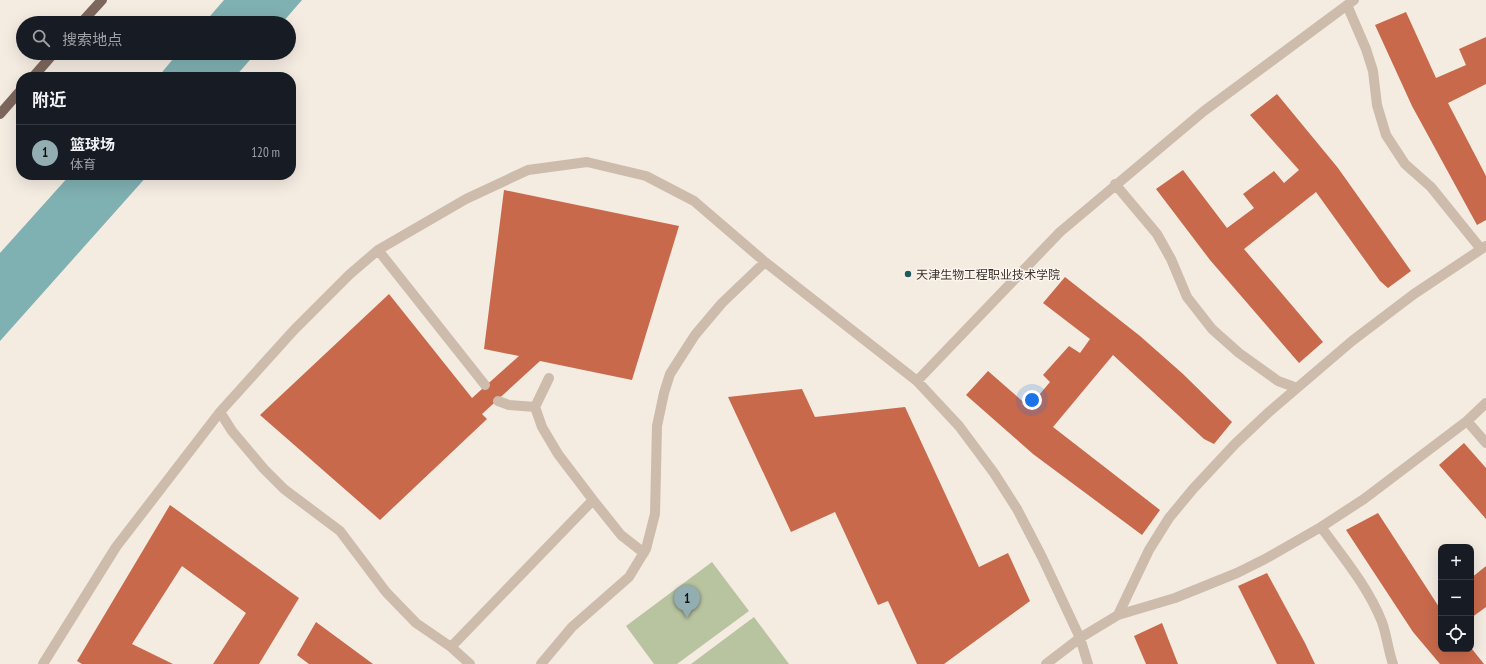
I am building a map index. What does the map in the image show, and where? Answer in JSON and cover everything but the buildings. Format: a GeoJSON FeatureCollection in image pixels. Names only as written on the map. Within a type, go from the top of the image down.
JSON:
{"type":"FeatureCollection","features":[{"type":"Feature","properties":{"kind":"main road"},"geometry":{"type":"LineString","coordinates":[[87,16],[102,0]]}},
{"type":"Feature","properties":{"kind":"main road"},"geometry":{"type":"LineString","coordinates":[[37,72],[48,60]]}},
{"type":"Feature","properties":{"kind":"main road"},"geometry":{"type":"LineString","coordinates":[[0,114],[16,96]]}},
{"type":"Feature","properties":{"kind":"lane"},"geometry":{"type":"LineString","coordinates":[[916,381],[1060,232],[1204,111],[1350,2],[1369,56],[1373,71],[1377,105],[1386,135],[1405,164],[1431,188],[1484,248],[1414,294],[1358,336],[1235,444],[1193,489],[1169,518],[1149,550],[1118,615]]}},
{"type":"Feature","properties":{"kind":"lane"},"geometry":{"type":"LineString","coordinates":[[43,664],[116,547],[220,412],[294,330],[349,275],[378,250],[466,199],[528,170],[587,162],[646,176],[694,201],[765,262],[916,381],[959,426],[994,473],[1018,509],[1080,638],[1088,664]]}},
{"type":"Feature","properties":{"kind":"lane"},"geometry":{"type":"LineString","coordinates":[[1116,184],[1157,234],[1171,259],[1187,297],[1212,329],[1239,353],[1278,381],[1297,388]]}},
{"type":"Feature","properties":{"kind":"lane"},"geometry":{"type":"LineString","coordinates":[[378,250],[486,385]]}},
{"type":"Feature","properties":{"kind":"lane"},"geometry":{"type":"LineString","coordinates":[[541,664],[572,627],[629,577],[644,553],[654,514],[657,426],[664,393],[670,374],[696,335],[722,303],[765,262]]}},
{"type":"Feature","properties":{"kind":"lane"},"geometry":{"type":"LineString","coordinates":[[549,378],[535,407],[542,427],[558,454],[621,535],[644,553]]}},
{"type":"Feature","properties":{"kind":"lane"},"geometry":{"type":"LineString","coordinates":[[498,401],[509,405],[535,407]]}},
{"type":"Feature","properties":{"kind":"lane"},"geometry":{"type":"LineString","coordinates":[[1046,664],[1080,638],[1118,615],[1175,598],[1237,573],[1321,527],[1364,500],[1468,421],[1486,403]]}},
{"type":"Feature","properties":{"kind":"lane"},"geometry":{"type":"LineString","coordinates":[[220,412],[232,431],[284,489],[340,531],[386,592],[416,623],[451,648],[470,664]]}},
{"type":"Feature","properties":{"kind":"lane"},"geometry":{"type":"LineString","coordinates":[[1468,421],[1486,443]]}},
{"type":"Feature","properties":{"kind":"lane"},"geometry":{"type":"LineString","coordinates":[[451,648],[593,500]]}},
{"type":"Feature","properties":{"kind":"lane"},"geometry":{"type":"LineString","coordinates":[[1321,527],[1368,593],[1382,623],[1393,664]]}},
{"type":"Feature","properties":{"kind":"green space"},"geometry":{"type":"Polygon","coordinates":[[[712,562],[749,611],[677,664],[654,664],[626,626],[712,562]]]}},
{"type":"Feature","properties":{"kind":"green space"},"geometry":{"type":"Polygon","coordinates":[[[754,617],[789,664],[691,664],[754,617]]]}},
{"type":"Feature","properties":{"kind":"water"},"geometry":{"type":"Polygon","coordinates":[[[224,0],[302,0],[288,16],[210,16],[224,0]]]}},
{"type":"Feature","properties":{"kind":"water"},"geometry":{"type":"Polygon","coordinates":[[[172,60],[250,60],[239,72],[162,72],[172,60]]]}},
{"type":"Feature","properties":{"kind":"water"},"geometry":{"type":"Polygon","coordinates":[[[66,180],[144,180],[0,341],[0,253],[66,180]]]}},
{"type":"Feature","properties":{"kind":"place","name":"天津生物工程职业技术学院"},"geometry":{"type":"Point","coordinates":[908,274]}},
{"type":"Feature","properties":{"kind":"place","name":"篮球场"},"geometry":{"type":"Point","coordinates":[687,618]}}]}
